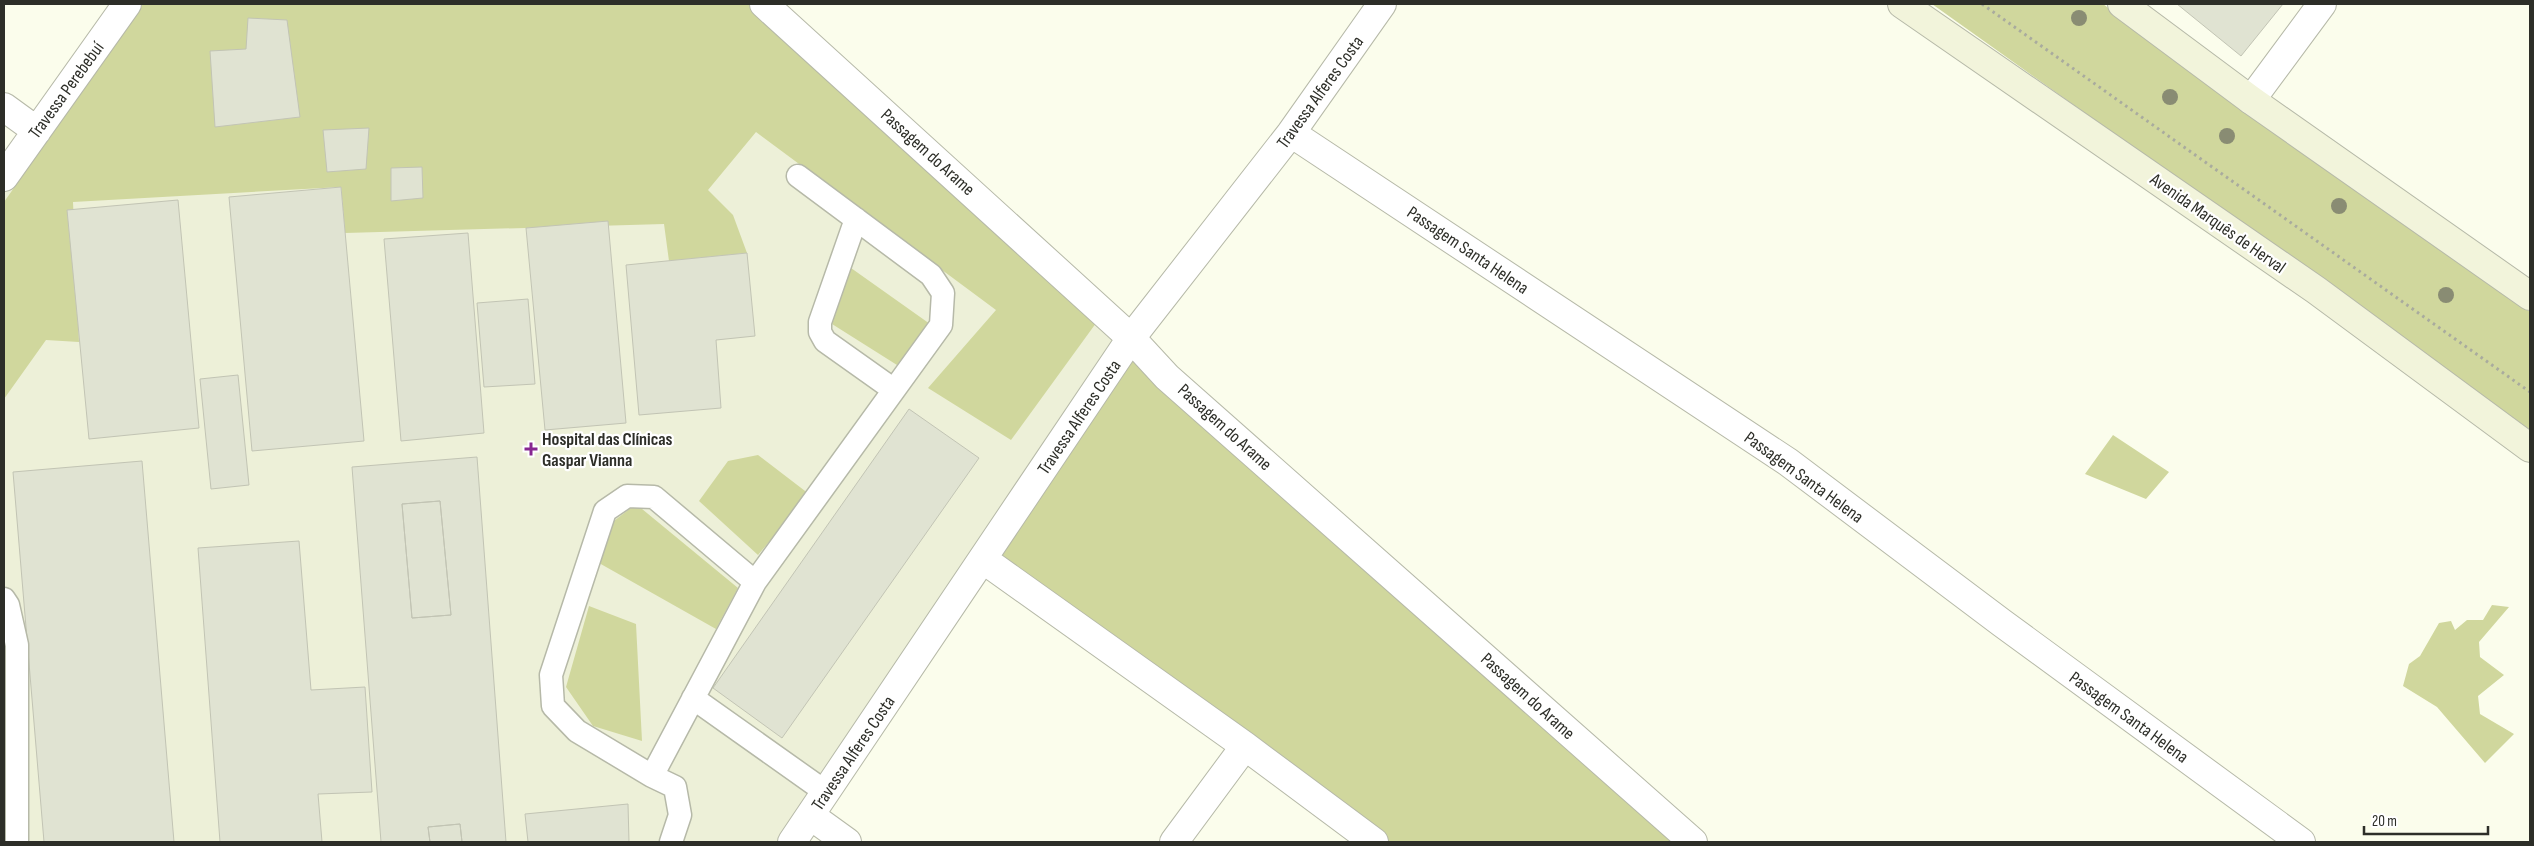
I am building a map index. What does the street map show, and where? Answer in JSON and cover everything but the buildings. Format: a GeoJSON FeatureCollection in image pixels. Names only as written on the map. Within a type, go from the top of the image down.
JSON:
{"type":"FeatureCollection","features":[{"type":"Feature","properties":{"kind":"main road","name":"Avenida Marquês de Herval"},"geometry":{"type":"LineString","coordinates":[[1902,4],[2316,290],[2530,448]]}},
{"type":"Feature","properties":{"kind":"main road"},"geometry":{"type":"LineString","coordinates":[[2122,4],[2251,100],[2530,295]]}},
{"type":"Feature","properties":{"kind":"street","name":"Travessa Perebebuí"},"geometry":{"type":"LineString","coordinates":[[4,176],[127,4]]}},
{"type":"Feature","properties":{"kind":"street","name":"Passagem do Arame"},"geometry":{"type":"LineString","coordinates":[[764,4],[1131,338],[1175,383],[1693,842]]}},
{"type":"Feature","properties":{"kind":"street","name":"Travessa Alferes Costa"},"geometry":{"type":"LineString","coordinates":[[792,842],[812,816],[1131,338],[1292,133],[1382,4]]}},
{"type":"Feature","properties":{"kind":"street"},"geometry":{"type":"LineString","coordinates":[[2251,100],[2322,4]]}},
{"type":"Feature","properties":{"kind":"street"},"geometry":{"type":"LineString","coordinates":[[4,107],[37,131]]}},
{"type":"Feature","properties":{"kind":"street","name":"Passagem Santa Helena"},"geometry":{"type":"LineString","coordinates":[[1292,133],[1788,462],[2018,635],[2301,842]]}},
{"type":"Feature","properties":{"kind":"street"},"geometry":{"type":"LineString","coordinates":[[984,560],[1246,746],[1374,842]]}},
{"type":"Feature","properties":{"kind":"street"},"geometry":{"type":"LineString","coordinates":[[1174,842],[1246,746]]}},
{"type":"Feature","properties":{"kind":"street"},"geometry":{"type":"LineString","coordinates":[[812,816],[847,842]]}},
{"type":"Feature","properties":{"kind":"lane"},"geometry":{"type":"LineString","coordinates":[[652,776],[755,582],[941,325],[943,293],[931,275],[798,176]]}},
{"type":"Feature","properties":{"kind":"lane"},"geometry":{"type":"LineString","coordinates":[[856,219],[820,322],[820,332],[825,341],[894,390]]}},
{"type":"Feature","properties":{"kind":"lane"},"geometry":{"type":"LineString","coordinates":[[671,842],[680,815],[675,787],[652,776],[577,730],[553,706],[551,675],[605,511],[627,496],[654,497],[755,582]]}},
{"type":"Feature","properties":{"kind":"lane"},"geometry":{"type":"LineString","coordinates":[[4,599],[8,605],[17,645],[10,770],[17,842]]}},
{"type":"Feature","properties":{"kind":"lane"},"geometry":{"type":"LineString","coordinates":[[693,698],[827,793]]}},
{"type":"Feature","properties":{"kind":"path"},"geometry":{"type":"LineString","coordinates":[[1982,4],[2530,392]]}},
{"type":"Feature","properties":{"kind":"shaded area","name":"Hospital das Clínicas Gaspar Vianna"},"geometry":{"type":"Polygon","coordinates":[[[127,4],[764,4],[1131,338],[792,842],[4,842],[4,177],[127,4]]]}},
{"type":"Feature","properties":{"kind":"green space"},"geometry":{"type":"Polygon","coordinates":[[[143,4],[752,4],[1099,319],[1011,440],[928,388],[996,310],[756,132],[708,190],[733,215],[747,253],[669,261],[664,224],[345,233],[341,187],[73,202],[79,342],[46,340],[4,399],[4,202],[143,4]]]}},
{"type":"Feature","properties":{"kind":"green space"},"geometry":{"type":"Polygon","coordinates":[[[1932,4],[2103,4],[2210,84],[2530,312],[2530,430],[1932,4]]]}},
{"type":"Feature","properties":{"kind":"green space"},"geometry":{"type":"Polygon","coordinates":[[[851,268],[930,324],[897,365],[832,324],[851,268]]]}},
{"type":"Feature","properties":{"kind":"green space"},"geometry":{"type":"Polygon","coordinates":[[[1131,338],[1693,842],[1374,842],[984,560],[1131,338]]]}},
{"type":"Feature","properties":{"kind":"green space"},"geometry":{"type":"Polygon","coordinates":[[[2113,435],[2169,472],[2146,499],[2085,474],[2113,435]]]}},
{"type":"Feature","properties":{"kind":"green space"},"geometry":{"type":"Polygon","coordinates":[[[758,455],[809,494],[758,555],[699,501],[728,461],[758,455]]]}},
{"type":"Feature","properties":{"kind":"green space"},"geometry":{"type":"Polygon","coordinates":[[[636,504],[738,588],[716,629],[599,563],[610,524],[636,504]]]}},
{"type":"Feature","properties":{"kind":"green space"},"geometry":{"type":"Polygon","coordinates":[[[2492,605],[2509,607],[2479,642],[2480,657],[2504,675],[2478,696],[2480,714],[2514,734],[2485,763],[2437,707],[2403,686],[2409,664],[2420,656],[2439,623],[2451,621],[2455,630],[2467,620],[2483,620],[2492,605]]]}},
{"type":"Feature","properties":{"kind":"green space"},"geometry":{"type":"Polygon","coordinates":[[[589,606],[636,624],[642,741],[593,726],[566,687],[589,606]]]}},
{"type":"Feature","properties":{"kind":"place","name":"Hospital das Clínicas Gaspar Vianna"},"geometry":{"type":"Point","coordinates":[531,449]}}]}
